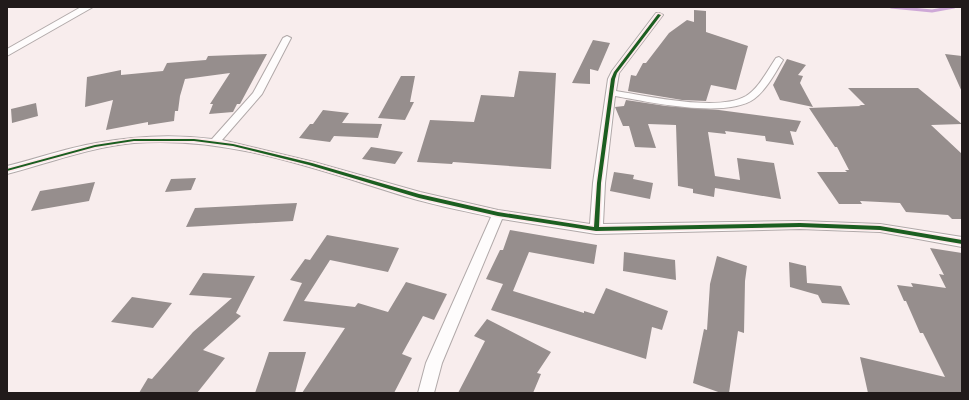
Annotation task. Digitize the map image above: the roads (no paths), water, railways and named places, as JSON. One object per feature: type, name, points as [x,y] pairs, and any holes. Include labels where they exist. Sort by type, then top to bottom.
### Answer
[{"type":"street","points":[[7,53],[88,7]]},
{"type":"street","points":[[596,229],[599,183],[613,79],[615,73],[659,15]]},
{"type":"street","points":[[214,143],[257,94],[287,38]]},
{"type":"street","points":[[612,93],[685,103],[717,105],[734,104],[748,99],[757,91],[779,60]]},
{"type":"street","points":[[7,170],[95,146],[134,140],[194,140],[233,145],[310,164],[419,196],[498,214],[596,229],[800,225],[880,228],[962,242]]},
{"type":"street","points":[[426,393],[434,363],[498,214]]},
{"type":"waterway","points":[[891,7],[932,11],[954,7]]}]
